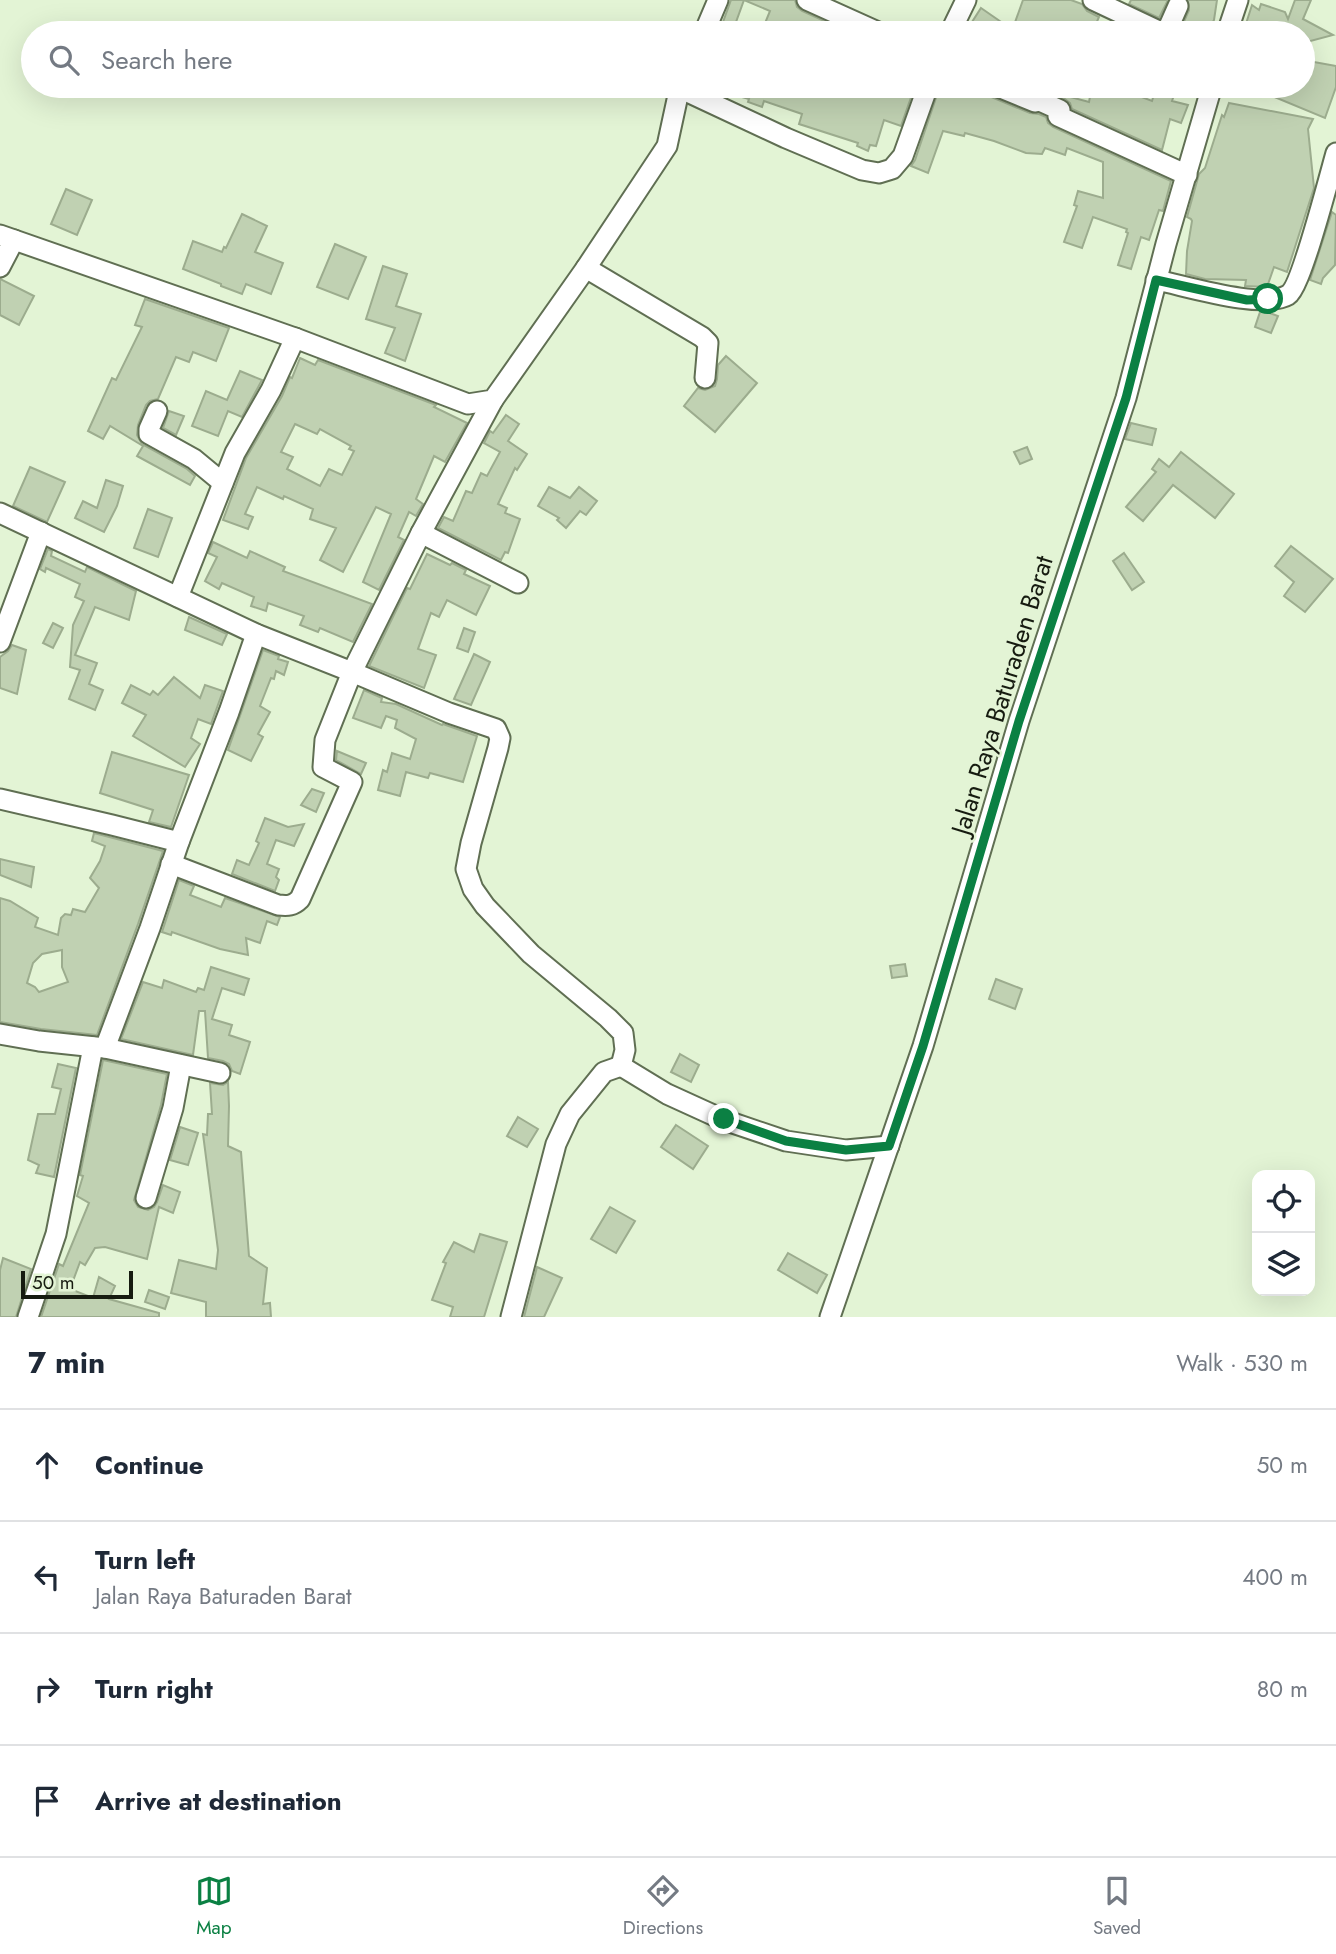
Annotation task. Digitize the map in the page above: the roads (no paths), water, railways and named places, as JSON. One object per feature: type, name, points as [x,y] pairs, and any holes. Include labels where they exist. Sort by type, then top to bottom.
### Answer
[{"type":"street","points":[[709,21],[718,0]]},
{"type":"street","points":[[807,0],[853,21]]},
{"type":"street","points":[[956,21],[966,0]]},
{"type":"street","points":[[1093,0],[1139,21]]},
{"type":"street","points":[[1231,21],[1238,0]]},
{"type":"street","points":[[1171,21],[1178,6]]},
{"type":"street","points":[[171,864],[278,905],[287,906],[300,899],[352,782],[323,767],[325,740],[352,672],[421,533],[493,400],[586,268],[667,146],[678,98]]},
{"type":"street","points":[[703,98],[786,138],[862,170],[879,173],[892,169],[903,156],[924,98]]},
{"type":"street","points":[[1025,98],[1060,110],[1058,116],[1187,175]]},
{"type":"street","name":"Jalan Raya Baturaden Barat","points":[[830,1317],[927,1033],[1019,721],[1126,398],[1156,280],[1209,98]]},
{"type":"street","points":[[1156,280],[1247,300],[1289,294],[1294,290],[1306,255],[1336,153]]},
{"type":"street","points":[[0,267],[7,237],[295,338],[468,404],[493,400]]},
{"type":"street","points":[[586,268],[702,337],[708,343],[705,378]]},
{"type":"street","points":[[178,597],[235,453],[271,390],[295,338]]},
{"type":"street","points":[[157,411],[149,435],[194,459],[223,484]]},
{"type":"street","points":[[0,513],[256,634],[449,713],[496,729],[500,738],[498,748],[466,869],[472,889],[531,954],[623,1033],[625,1050],[621,1066]]},
{"type":"street","points":[[0,642],[41,532]]},
{"type":"street","points":[[421,533],[518,583]]},
{"type":"street","points":[[28,1317],[58,1223],[99,1048],[150,928],[178,842],[229,712],[256,634]]},
{"type":"street","points":[[0,799],[178,842]]},
{"type":"street","points":[[0,1034],[99,1048],[220,1073]]},
{"type":"street","points":[[146,1198],[173,1108],[180,1065]]},
{"type":"street","points":[[621,1066],[667,1094],[724,1119],[786,1141],[846,1150],[889,1146]]},
{"type":"street","points":[[511,1317],[556,1144],[570,1114],[604,1072],[621,1066]]}]
